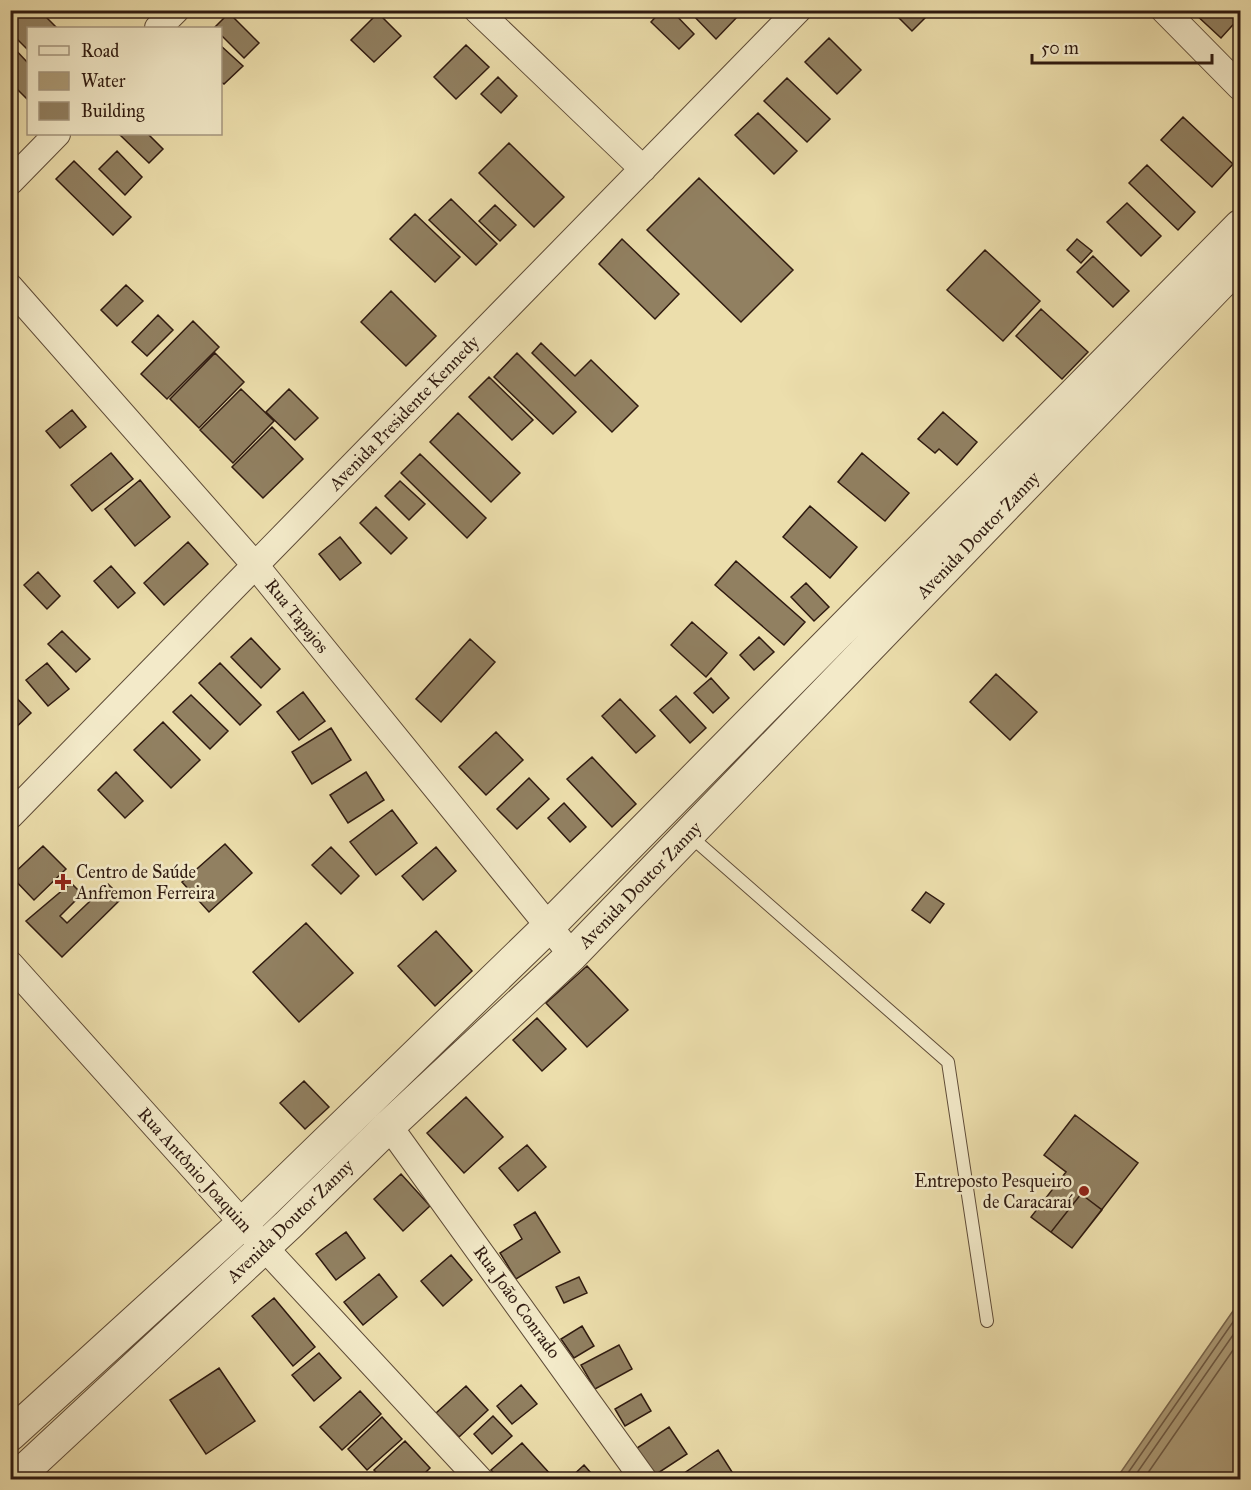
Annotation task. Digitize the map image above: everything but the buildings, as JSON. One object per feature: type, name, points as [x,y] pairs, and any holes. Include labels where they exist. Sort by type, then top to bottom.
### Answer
[{"type":"street","points":[[159,27],[176,10]]},
{"type":"street","points":[[477,10],[643,169]]},
{"type":"street","name":"Avenida Presidente Kennedy","points":[[10,816],[798,10]]},
{"type":"street","points":[[1164,10],[1240,87]]},
{"type":"street","points":[[10,182],[56,135]]},
{"type":"street","name":"Avenida Doutor Zanny","points":[[10,1435],[243,1223],[549,926],[1240,226]]},
{"type":"street","name":"Avenida Doutor Zanny","points":[[14,1479],[264,1247],[389,1126],[572,955],[1240,263]]},
{"type":"street","name":"Rua Tapajos","points":[[10,287],[255,565],[572,955]]},
{"type":"street","name":"Rua Antônio Joaquim","points":[[10,964],[264,1247],[480,1479]]},
{"type":"street","name":"Rua João Conrado","points":[[389,1126],[644,1479]]},
{"type":"lane","points":[[689,835],[948,1062],[987,1321]]},
{"type":"water","points":[[1240,1301],[1240,1479],[1116,1479]]},
{"type":"place","name":"Centro de Saúde Anfremon Ferreira","points":[[63,882]]},
{"type":"place","name":"Entreposto Pesqueiro de Caracaraí","points":[[1084,1191]]}]
